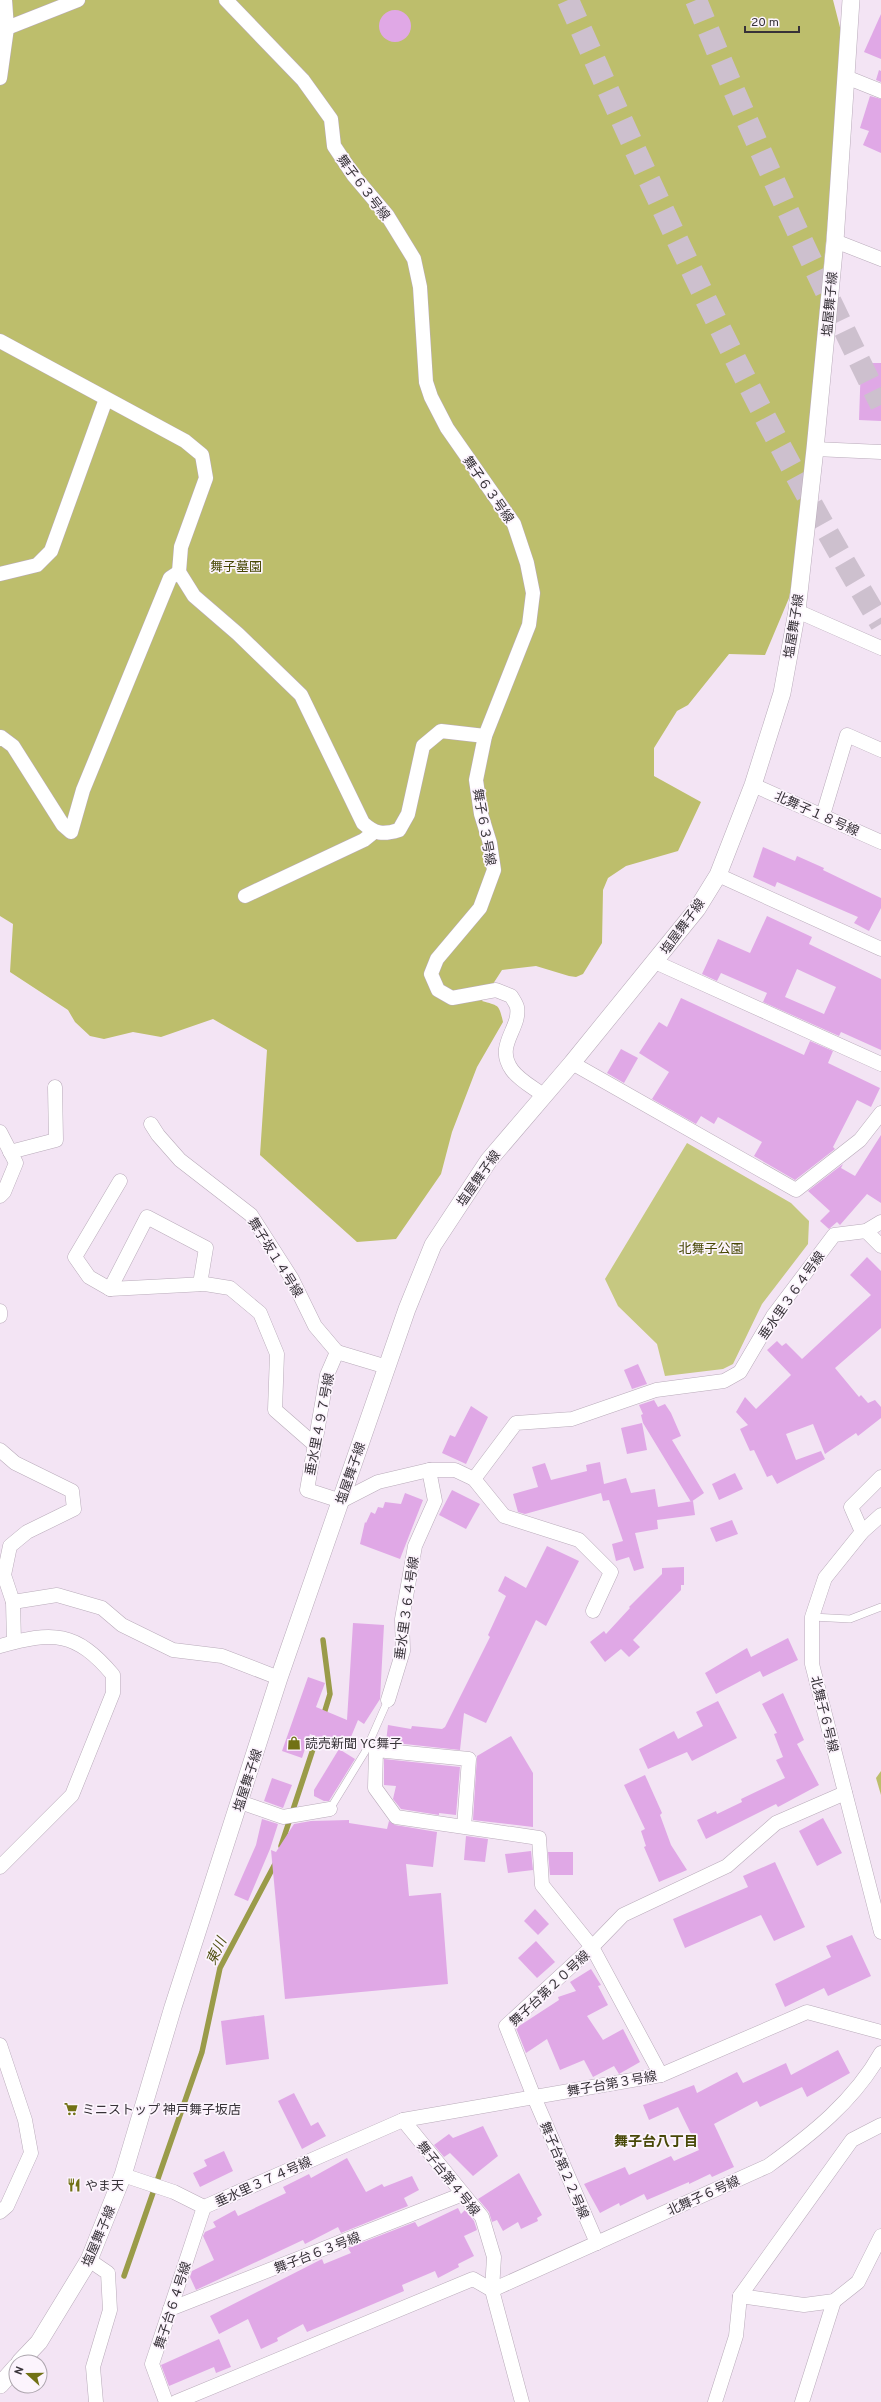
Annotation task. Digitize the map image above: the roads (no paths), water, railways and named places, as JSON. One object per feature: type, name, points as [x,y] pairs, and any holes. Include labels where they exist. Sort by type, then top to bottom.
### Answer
[{"type":"street","points":[[0,78],[7,28],[5,0]]},
{"type":"street","points":[[7,28],[78,0]]},
{"type":"street","name":"舞子６３号線","points":[[226,0],[303,80],[331,120],[334,146],[354,176],[386,215],[414,259],[420,287],[426,382],[431,397],[447,428],[514,524],[527,563],[533,593],[529,625],[485,736],[476,780],[481,814],[490,843],[494,870],[480,908],[437,959],[431,974],[438,990],[452,998],[496,990],[511,996],[517,1007],[517,1021],[510,1034],[505,1056],[512,1070],[544,1096]]},
{"type":"street","name":"塩屋舞子線","points":[[28,2354],[39,2342],[90,2260],[123,2175],[173,2007],[279,1678],[407,1309],[433,1245],[489,1160],[572,1063],[655,962],[696,909],[718,875],[753,785],[782,693],[797,611],[816,449],[835,241],[852,0]]},
{"type":"street","points":[[846,77],[881,91]]},
{"type":"street","points":[[835,241],[881,259]]},
{"type":"street","points":[[0,341],[185,441],[202,455],[206,478],[181,547],[179,572],[194,596],[238,634],[301,695],[363,823],[374,832],[387,834],[399,830],[408,814],[423,746],[441,730],[485,736]]},
{"type":"street","points":[[0,574],[37,565],[51,551],[106,399]]},
{"type":"street","points":[[816,449],[881,452]]},
{"type":"street","points":[[0,739],[1,737],[13,746],[63,825],[71,832],[83,790],[170,578],[179,572]]},
{"type":"street","points":[[797,611],[881,648]]},
{"type":"street","points":[[823,815],[847,735],[881,750]]},
{"type":"street","name":"北舞子１８号線","points":[[753,785],[881,842]]},
{"type":"street","points":[[245,896],[364,840],[374,832]]},
{"type":"street","points":[[718,875],[881,949]]},
{"type":"street","points":[[655,962],[881,1064]]},
{"type":"street","points":[[572,1063],[796,1190],[860,1140],[881,1113]]},
{"type":"street","points":[[10,1152],[56,1140],[55,1087]]},
{"type":"street","name":"舞子坂１４号線","points":[[151,1124],[158,1135],[180,1160],[251,1215],[292,1279],[315,1326],[337,1352]]},
{"type":"street","points":[[0,1132],[16,1163],[4,1192],[0,1196]]},
{"type":"street","points":[[120,1181],[75,1257],[88,1277],[110,1288],[200,1284],[230,1288],[260,1313],[277,1354],[275,1410],[315,1445]]},
{"type":"street","points":[[110,1288],[147,1217],[206,1248],[200,1284]]},
{"type":"street","points":[[881,1222],[866,1231],[881,1246]]},
{"type":"street","name":"垂水里３６４号線","points":[[474,1479],[516,1423],[572,1419],[656,1390],[724,1381],[740,1372],[773,1316],[834,1235],[866,1231]]},
{"type":"street","points":[[0,1311],[0,1316]]},
{"type":"street","points":[[337,1352],[387,1367]]},
{"type":"street","name":"垂水里４９７号線","points":[[337,1352],[327,1375],[307,1490],[341,1501]]},
{"type":"street","points":[[0,1450],[15,1463],[72,1491],[74,1509],[27,1532],[10,1546],[4,1575],[13,1602],[14,1642]]},
{"type":"street","points":[[341,1501],[378,1482],[429,1470],[455,1470],[474,1479],[504,1516],[580,1540],[611,1572],[593,1611]]},
{"type":"street","name":"垂水里３６４号線","points":[[388,1700],[403,1651],[402,1619],[415,1546],[435,1501],[429,1470]]},
{"type":"street","points":[[862,1532],[851,1507],[881,1477]]},
{"type":"street","name":"北舞子６号線","points":[[881,1515],[862,1532],[825,1578],[812,1617],[812,1664],[881,1932]]},
{"type":"street","points":[[13,1602],[57,1595],[102,1608],[122,1625],[173,1650],[222,1656],[279,1678]]},
{"type":"street","points":[[0,1646],[45,1636],[76,1641],[99,1658],[113,1675],[113,1694],[72,1794],[0,1867]]},
{"type":"street","points":[[464,1827],[469,1759],[376,1750],[375,1788],[396,1817],[464,1827],[540,1838],[542,1885],[592,1947],[623,1915],[727,1866],[776,1823],[845,1792]]},
{"type":"street","name":"垂水里３６４号線","points":[[240,1802],[283,1817],[330,1809]]},
{"type":"street","name":"舞子台第２０号線","points":[[534,2097],[506,2026],[592,1947],[661,2075]]},
{"type":"street","name":"舞子台第３号線","points":[[403,2120],[661,2075],[806,2012],[881,2032]]},
{"type":"street","points":[[0,2045],[25,2120],[31,2153],[7,2206],[0,2212]]},
{"type":"street","name":"北舞子６号線","points":[[492,2290],[768,2166],[805,2139],[840,2107],[865,2079],[881,2053]]},
{"type":"street","name":"舞子台第２２号線","points":[[534,2097],[597,2243]]},
{"type":"street","name":"垂水里３７４号線","points":[[123,2175],[174,2192],[204,2207],[403,2120]]},
{"type":"street","name":"舞子台第４号線","points":[[403,2120],[482,2218],[494,2257],[492,2290],[522,2402]]},
{"type":"street","points":[[715,2402],[736,2336],[740,2296],[852,2140],[881,2125]]},
{"type":"street","name":"舞子台６３号線","points":[[170,2309],[463,2194]]},
{"type":"street","name":"舞子台６４号線","points":[[166,2402],[152,2364],[204,2207]]},
{"type":"street","points":[[802,2402],[834,2302],[858,2282],[881,2236]]},
{"type":"street","points":[[90,2260],[108,2274],[110,2310],[93,2368],[96,2402]]},
{"type":"street","points":[[176,2402],[473,2279],[492,2290]]},
{"type":"street","points":[[740,2296],[804,2305],[834,2302]]},
{"type":"street","points":[[0,2385],[8,2376]]},
{"type":"lane","points":[[812,1617],[850,1619],[881,1607]]},
{"type":"lane","name":"垂水里３６４号線","points":[[330,1809],[364,1752],[388,1700]]},
{"type":"waterway","name":"東川","points":[[323,1640],[330,1694],[323,1717]]},
{"type":"waterway","name":"東川","points":[[281,1846],[319,1731]]},
{"type":"waterway","name":"東川","points":[[124,2276],[202,2052],[220,1968],[276,1862]]},
{"type":"tunnel","points":[[568,0],[603,80],[714,317],[794,472],[881,624]]},
{"type":"tunnel","points":[[696,0],[739,103],[785,204],[881,405]]},
{"type":"place","name":"読売新聞 YC舞子","points":[[294,1743]]},
{"type":"place","name":"ミニストップ 神戸舞子坂店","points":[[71,2109]]},
{"type":"place","name":"やま天","points":[[74,2185]]},
{"type":"district","name":"舞子台八丁目","points":[[656,2141]]},
{"type":"park label","name":"舞子墓園","points":[[236,566]]},
{"type":"park label","name":"北舞子公園","points":[[711,1248]]}]
